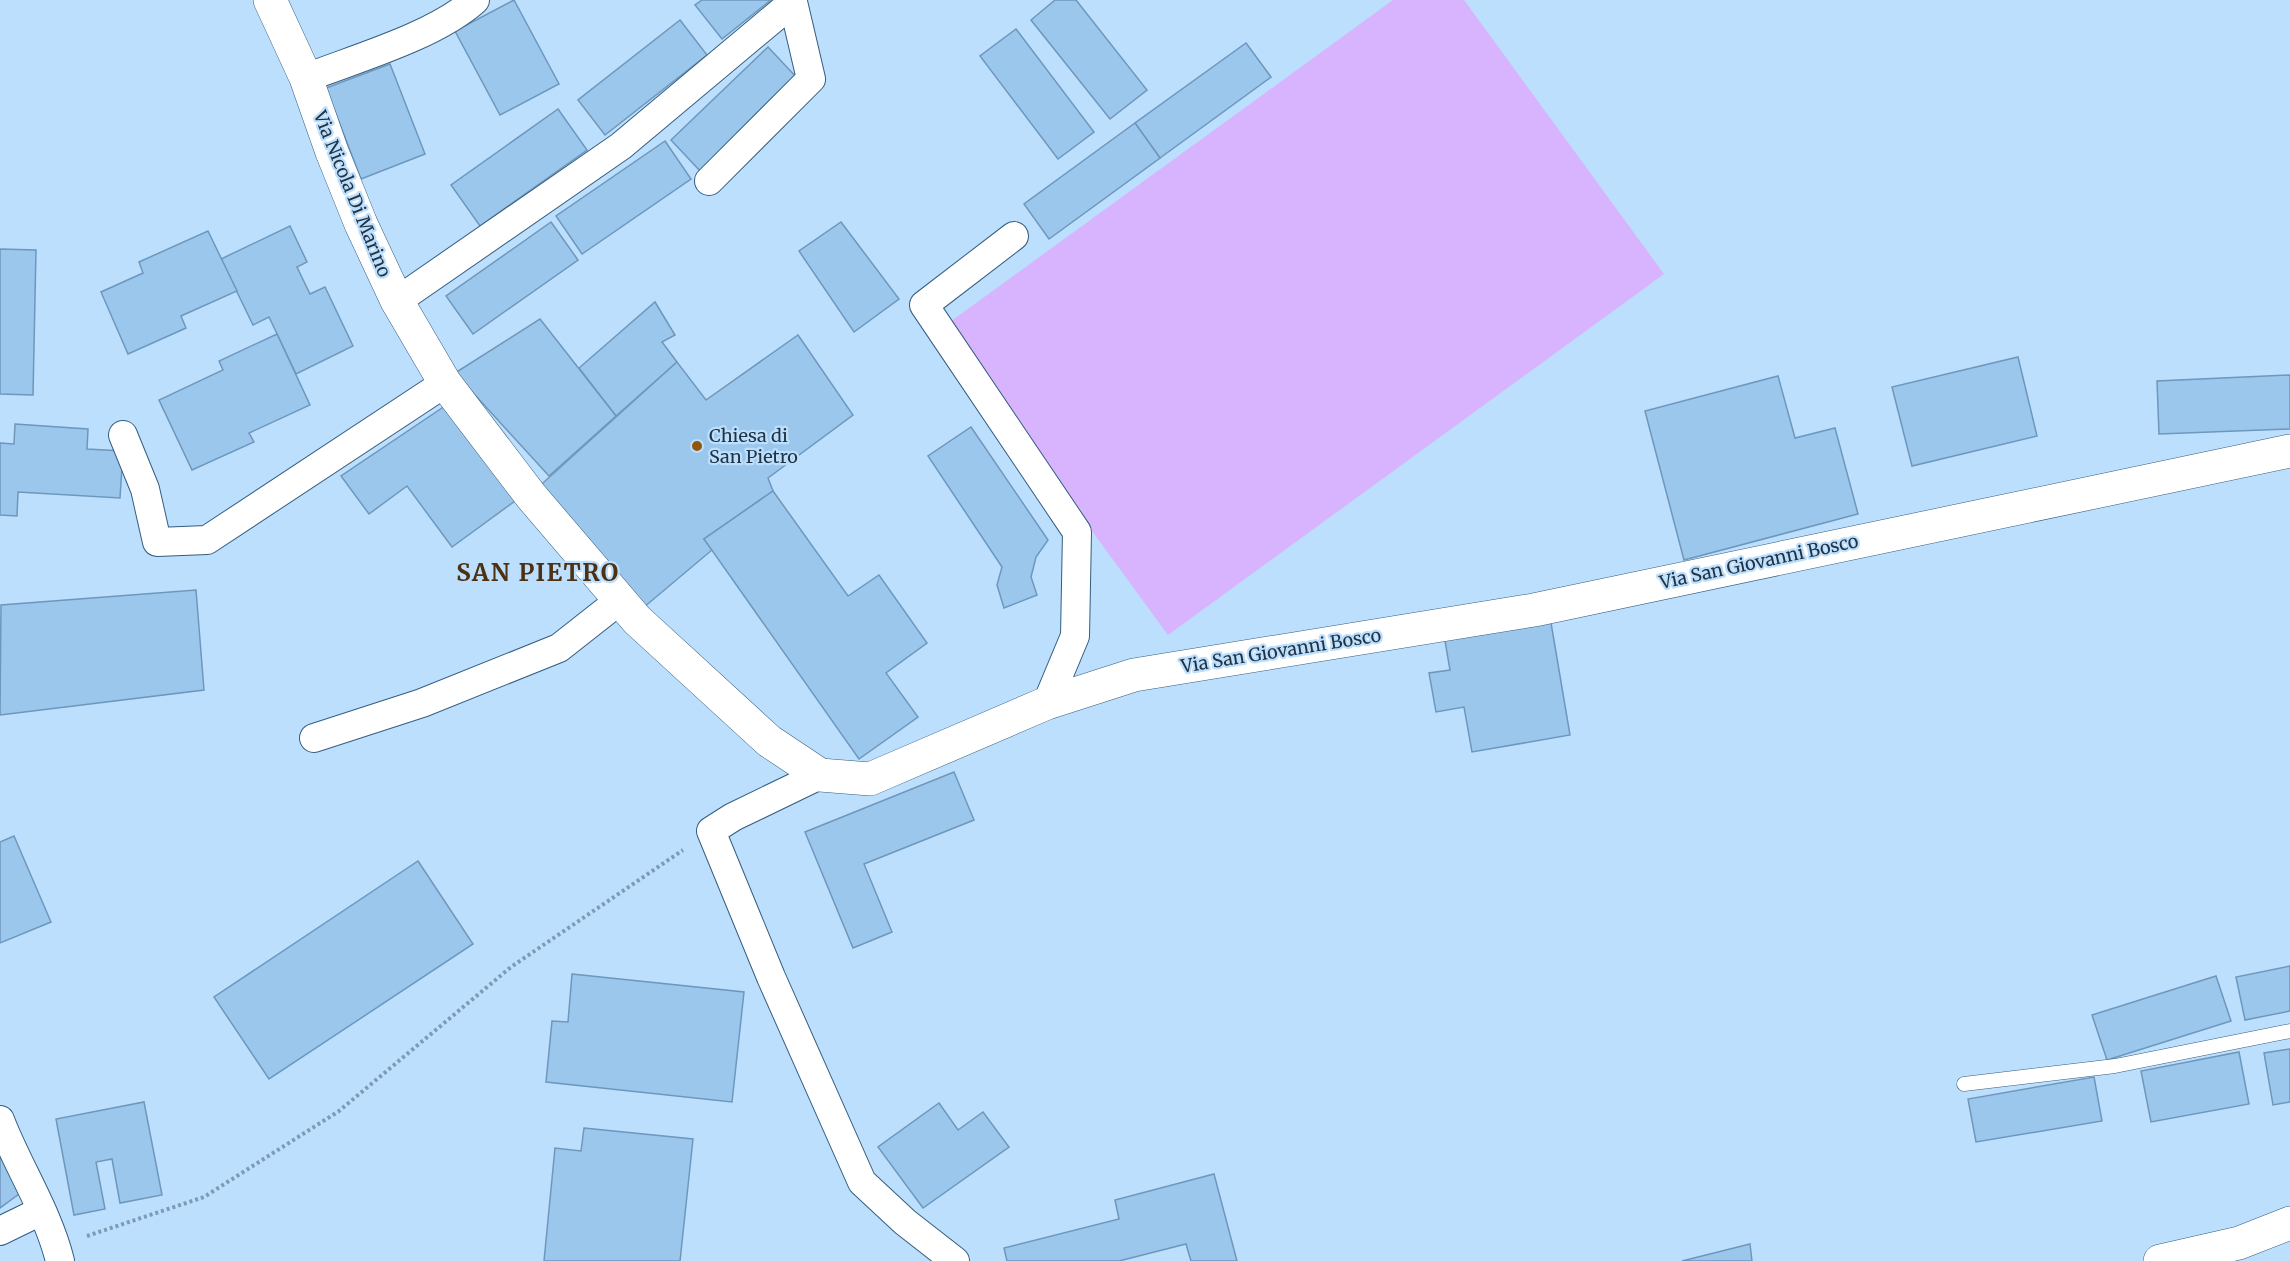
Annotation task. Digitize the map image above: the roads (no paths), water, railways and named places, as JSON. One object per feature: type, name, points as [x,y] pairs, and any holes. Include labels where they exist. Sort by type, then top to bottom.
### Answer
[{"type":"street","name":"Via Nicola Di Marino","points":[[270,0],[306,78],[361,225],[397,301],[445,383]]},
{"type":"street","points":[[306,78],[426,31],[476,0]]},
{"type":"street","points":[[397,301],[621,146],[793,2],[811,79],[709,181]]},
{"type":"street","points":[[1014,236],[924,305],[1077,532],[1075,636],[1047,703]]},
{"type":"street","points":[[123,435],[145,489],[158,542],[207,540],[445,383]]},
{"type":"street","name":"Via San Giovanni Bosco","points":[[445,383],[531,496],[637,620],[769,741],[820,775],[870,779],[1047,703],[1134,675],[1534,610],[2290,451]]},
{"type":"street","points":[[315,738],[422,703],[560,648],[620,600]]},
{"type":"street","points":[[820,775],[733,817],[711,831],[771,977],[862,1182],[905,1222],[956,1261]]},
{"type":"street","points":[[0,1120],[58,1254]]},
{"type":"street","points":[[0,1232],[41,1211]]},
{"type":"street","points":[[2160,1261],[2239,1243],[2290,1223]]},
{"type":"lane","points":[[1964,1083],[2115,1066],[2290,1031]]},
{"type":"place","name":"Chiesa di San Pietro","points":[[697,446]]},
{"type":"district","name":"SAN PIETRO","points":[[538,573]]}]
